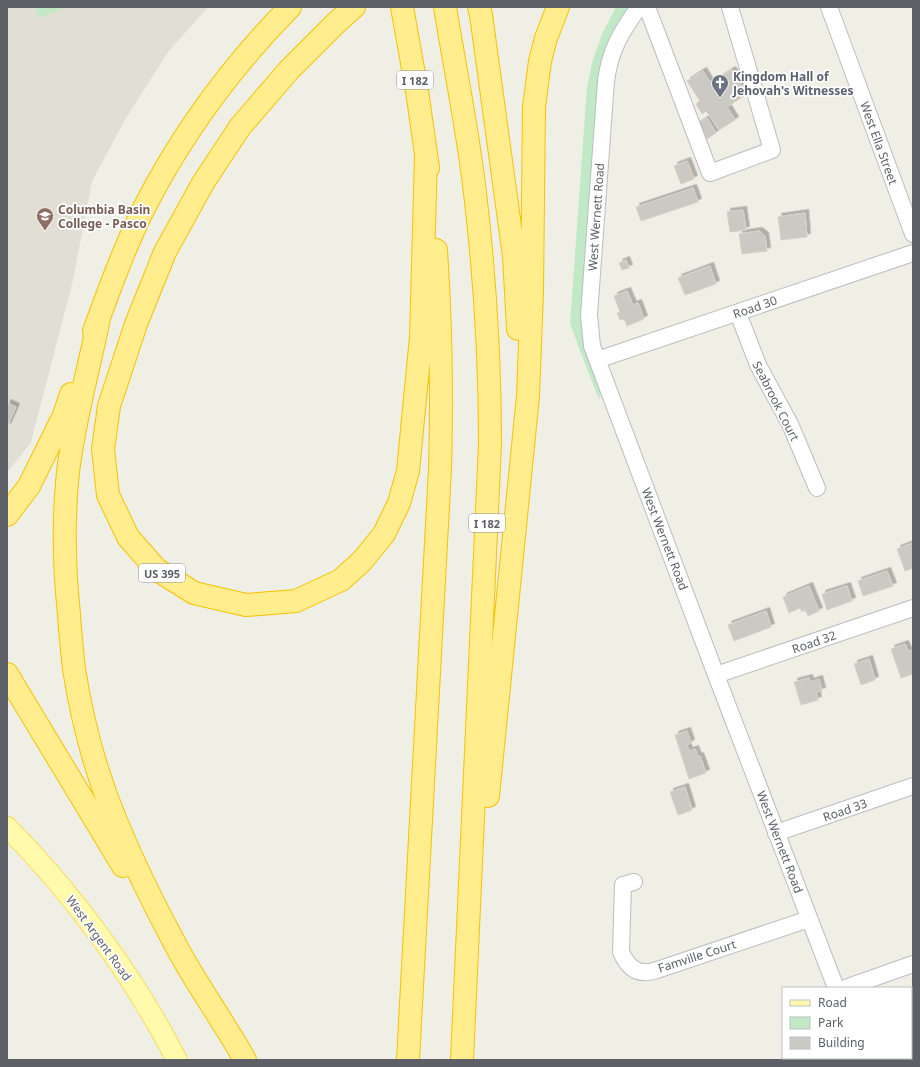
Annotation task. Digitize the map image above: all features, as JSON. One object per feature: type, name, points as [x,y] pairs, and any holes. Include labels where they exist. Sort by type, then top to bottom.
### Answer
[{"type":"highway","points":[[7,515],[29,486],[64,415],[115,274],[143,211],[182,140],[228,77],[290,7]]},
{"type":"highway","name":"US 395","points":[[354,7],[288,70],[240,127],[203,183],[165,252],[136,324],[109,406],[103,449],[108,495],[128,537],[151,564],[156,569],[194,593],[246,605],[296,601],[341,580],[362,561],[384,534],[399,503],[408,471],[421,337],[426,154]]},
{"type":"highway","name":"I 182","points":[[402,7],[417,91],[426,154],[438,280],[441,343],[440,485],[408,1060]]},
{"type":"highway","name":"I 182","points":[[445,7],[466,129],[475,192],[487,318],[490,388],[490,452],[463,1051]]},
{"type":"highway","points":[[479,7],[514,256],[524,442]]},
{"type":"highway","points":[[463,1051],[528,396],[532,291],[534,107],[540,61],[546,38],[558,7]]},
{"type":"highway","points":[[99,318],[73,435],[68,474],[65,551],[74,669],[91,744],[115,820],[130,855],[174,944],[246,1060]]},
{"type":"highway","points":[[7,674],[164,933],[174,944]]},
{"type":"main road","name":"West Argent Road","points":[[7,827],[53,878],[89,923],[138,992],[177,1060]]},
{"type":"street","name":"West Wernett Road","points":[[639,7],[613,48],[607,73],[589,315],[590,330],[597,360],[836,987]]},
{"type":"street","points":[[647,7],[710,173],[772,150],[730,7]]},
{"type":"street","name":"West Ella Street","points":[[829,7],[913,234]]},
{"type":"street","name":"Road 30","points":[[597,360],[913,253]]},
{"type":"street","name":"Seabrook Court","points":[[738,313],[758,365],[790,424],[817,488]]},
{"type":"street","name":"Road 32","points":[[716,676],[913,608]]},
{"type":"street","name":"Road 33","points":[[776,833],[913,786]]},
{"type":"street","name":"Famville Court","points":[[634,882],[623,885],[621,952],[624,960],[632,968],[643,973],[657,970],[809,919]]},
{"type":"street","points":[[848,987],[913,964]]},
{"type":"shaded area","name":"Columbia Basin College - Pasco","points":[[7,7],[208,7],[168,52],[126,118],[92,181],[73,280],[31,442],[7,473]]},
{"type":"green space","points":[[35,7],[66,7],[39,18]]},
{"type":"green space","points":[[616,7],[630,7],[617,25],[604,54],[583,319],[601,389],[599,400],[570,324],[587,87],[593,59],[603,32]]},
{"type":"building","name":"Kingdom Hall of Jehovah's Witnesses","points":[[732,70],[747,94],[727,107],[735,120],[719,130],[706,111],[702,114],[696,104],[700,101],[687,81],[703,71],[711,84]]},
{"type":"building","points":[[707,118],[716,133],[707,139],[697,125]]},
{"type":"building","points":[[687,161],[694,179],[681,184],[674,166]]},
{"type":"building","points":[[693,188],[698,202],[641,221],[636,207]]},
{"type":"building","points":[[743,210],[746,230],[730,232],[727,212]]},
{"type":"building","points":[[805,213],[807,237],[781,240],[778,217]]},
{"type":"building","points":[[759,231],[765,236],[767,251],[742,254],[739,234]]},
{"type":"building","points":[[626,260],[629,268],[622,270],[619,263]]},
{"type":"building","points":[[710,266],[716,284],[685,295],[678,278]]},
{"type":"building","points":[[627,291],[633,305],[638,303],[644,319],[627,326],[624,319],[620,320],[617,313],[620,312],[614,296]]},
{"type":"building","points":[[7,403],[16,407],[7,427]]},
{"type":"building","points":[[913,543],[913,568],[905,571],[897,549]]},
{"type":"building","points":[[887,571],[893,586],[863,596],[858,581]]},
{"type":"building","points":[[809,586],[819,611],[808,616],[805,610],[802,612],[800,608],[789,613],[783,597]]},
{"type":"building","points":[[847,586],[852,601],[827,610],[822,594]]},
{"type":"building","points":[[766,611],[771,627],[734,641],[728,625]]},
{"type":"building","points":[[905,644],[908,651],[913,650],[913,674],[901,678],[891,649]]},
{"type":"building","points":[[869,659],[875,680],[861,685],[854,664]]},
{"type":"building","points":[[809,678],[810,682],[819,679],[822,691],[816,692],[818,700],[801,705],[794,682]]},
{"type":"building","points":[[687,731],[691,743],[687,745],[689,751],[695,749],[698,757],[700,756],[706,773],[689,779],[675,735]]},
{"type":"building","points":[[685,787],[692,810],[678,815],[670,792]]},
{"type":"place","name":"Kingdom Hall of Jehovah's Witnesses","points":[[720,98]]},
{"type":"place","name":"Columbia Basin College - Pasco","points":[[45,231]]}]
